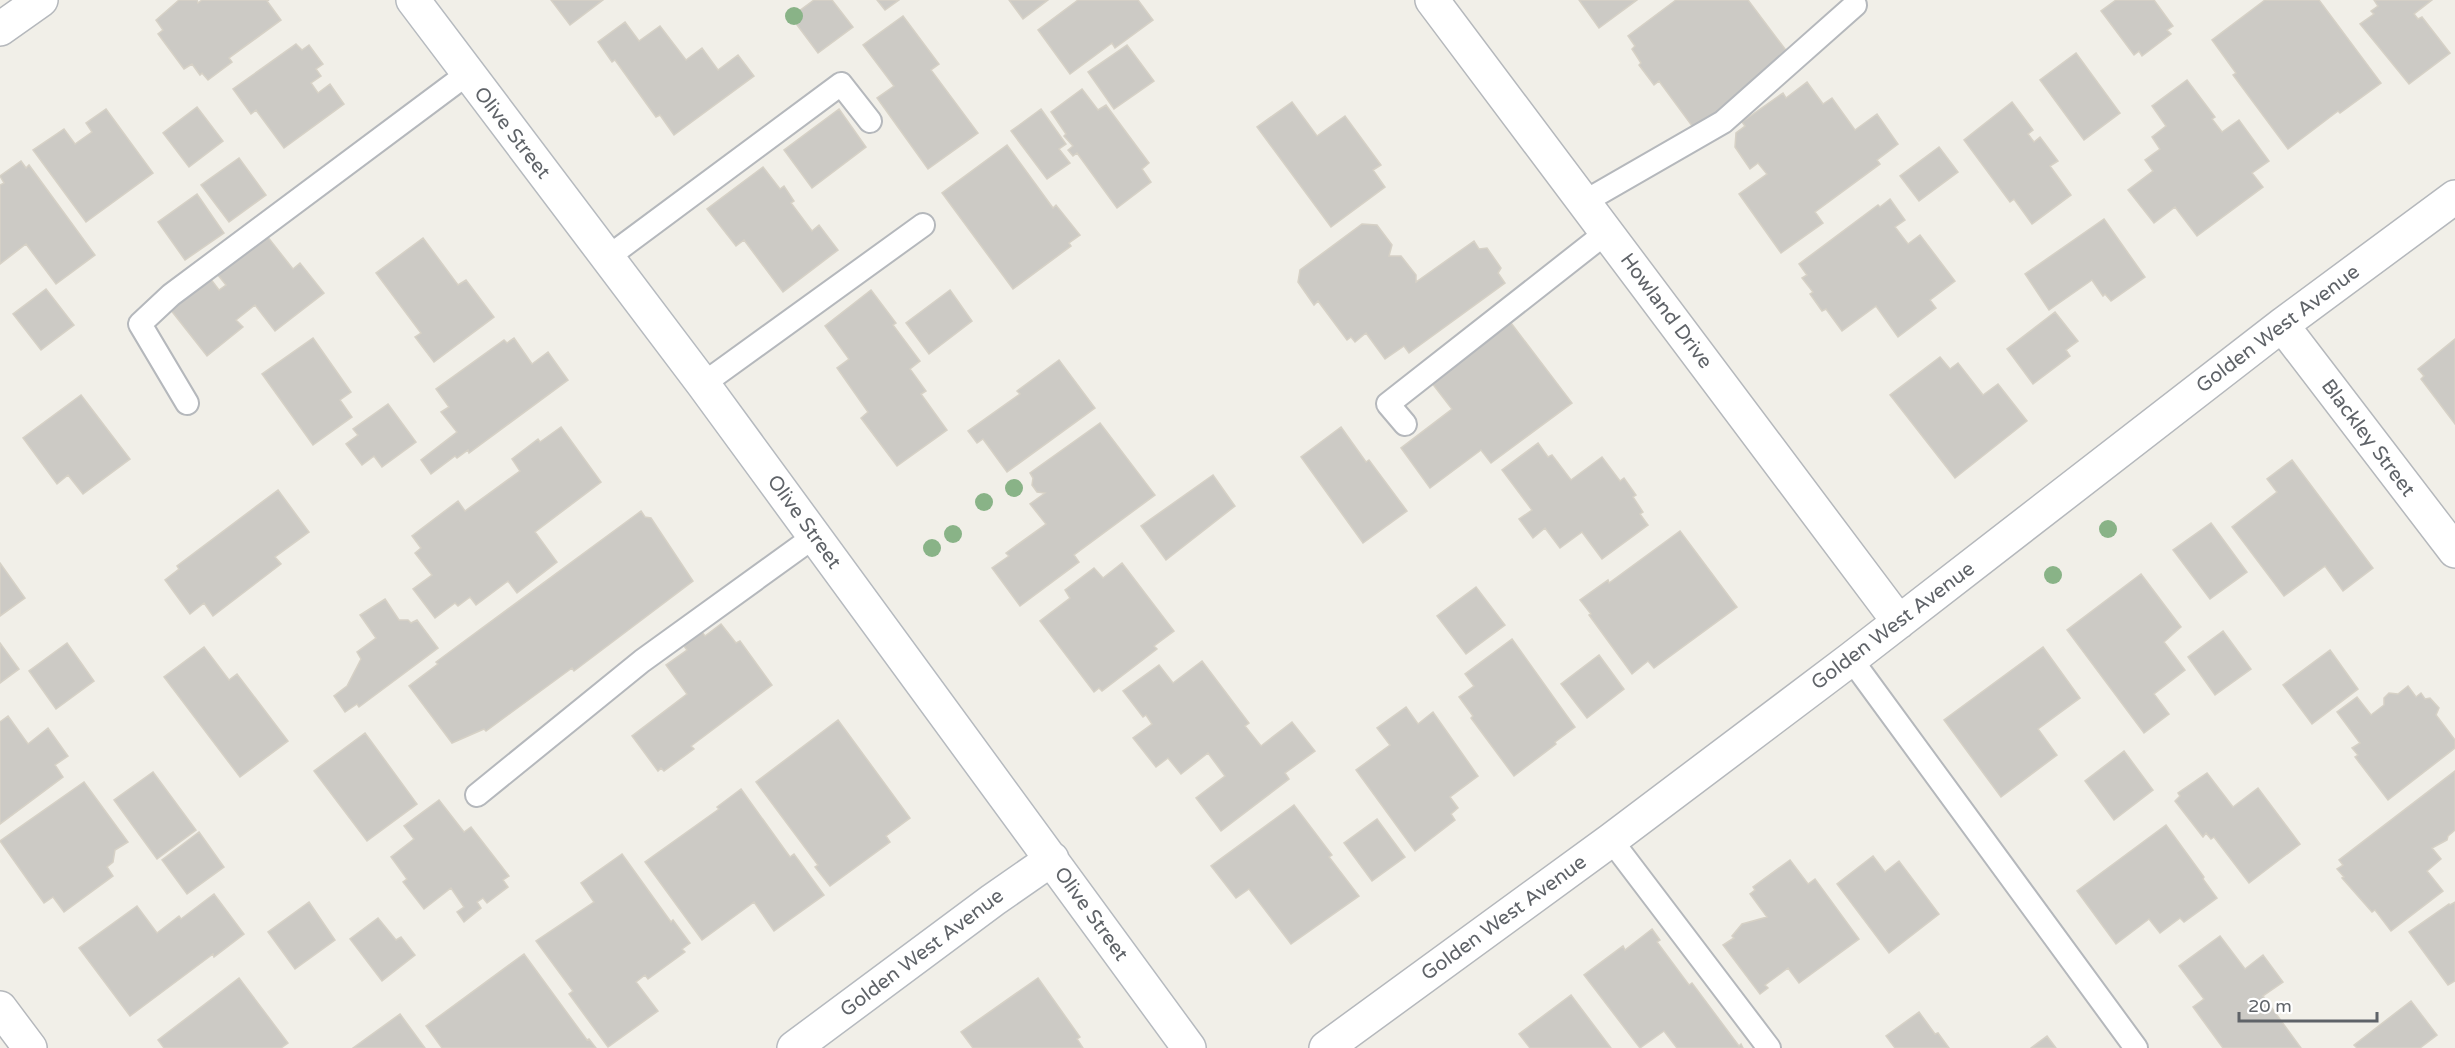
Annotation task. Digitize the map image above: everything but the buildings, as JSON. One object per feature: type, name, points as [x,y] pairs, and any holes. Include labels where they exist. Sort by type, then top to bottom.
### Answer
[{"type":"street","points":[[0,29],[40,0]]},
{"type":"street","name":"Olive Street","points":[[413,0],[703,384],[1189,1048]]},
{"type":"street","name":"Howland Drive","points":[[1432,0],[1899,622]]},
{"type":"street","name":"Golden West Avenue","points":[[1326,1048],[1611,840],[1851,659],[2282,325],[2455,197]]},
{"type":"street","name":"Blackley Street","points":[[2282,325],[2455,551]]},
{"type":"street","name":"Golden West Avenue","points":[[794,1048],[1052,859]]},
{"type":"street","points":[[0,1008],[30,1048]]},
{"type":"lane","points":[[1584,202],[1723,122],[1855,5]]},
{"type":"lane","points":[[187,403],[140,324],[171,295],[467,74]]},
{"type":"lane","points":[[608,257],[841,84],[870,121]]},
{"type":"lane","points":[[703,384],[923,225]]},
{"type":"lane","points":[[1405,424],[1388,404],[1607,232]]},
{"type":"lane","points":[[477,795],[642,661],[815,536]]},
{"type":"lane","points":[[1851,659],[2136,1048]]},
{"type":"lane","points":[[1611,840],[1769,1048]]}]
